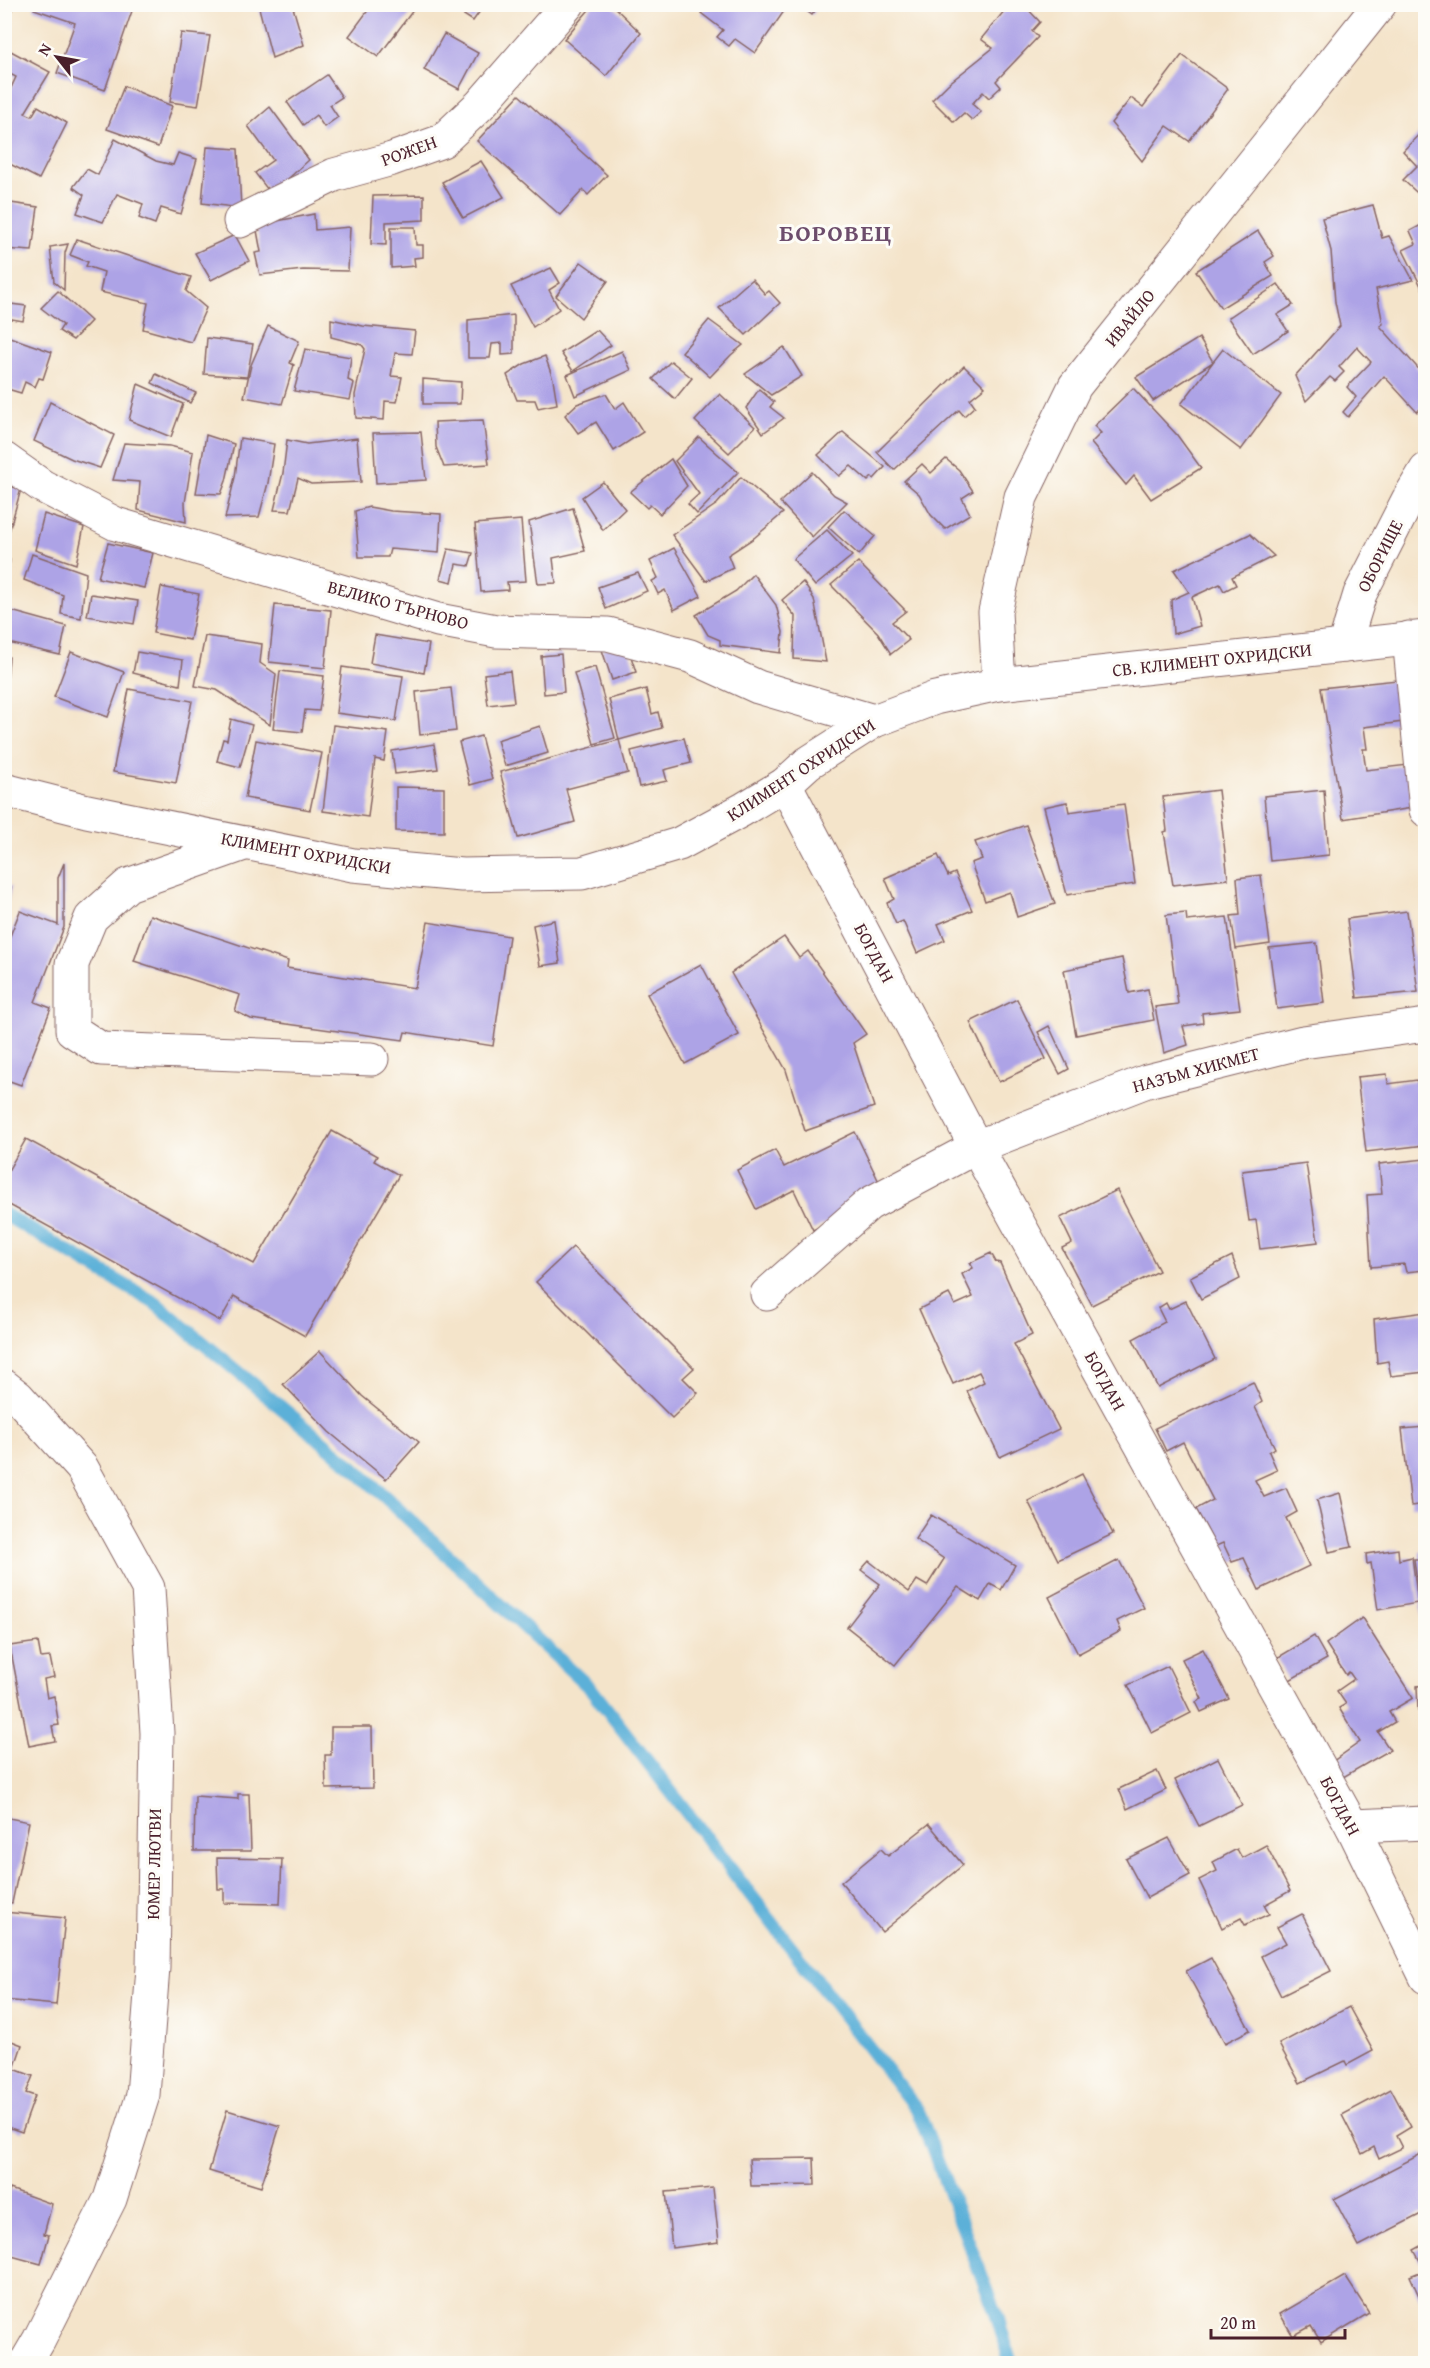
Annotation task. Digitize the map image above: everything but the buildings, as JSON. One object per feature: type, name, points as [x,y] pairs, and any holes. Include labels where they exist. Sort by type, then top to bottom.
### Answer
[{"type":"street","name":"РОЖЕН","points":[[240,221],[334,175],[392,159],[442,141],[480,105],[568,4]]},
{"type":"street","name":"ИВАЙЛО","points":[[999,684],[994,612],[1021,497],[1076,386],[1380,4]]},
{"type":"street","name":"ВЕЛИКО ТЪРНОВО","points":[[4,459],[42,486],[116,524],[438,620],[496,631],[608,634],[690,656],[758,687],[874,721]]},
{"type":"street","name":"ОБОРИЩЕ","points":[[1344,646],[1360,594],[1425,470]]},
{"type":"street","name":"СВ. КЛИМЕНТ ОХРИДСКИ","points":[[999,684],[1417,637]]},
{"type":"street","points":[[1417,637],[1425,810]]},
{"type":"street","name":"КЛИМЕНТ ОХРИДСКИ","points":[[4,790],[87,811],[353,865],[462,875],[582,873],[679,844],[785,784],[808,763],[874,721],[935,698],[999,684]]},
{"type":"street","name":"БОГДАН","points":[[785,784],[976,1147],[1352,1826],[1425,1977]]},
{"type":"street","points":[[247,843],[128,885],[91,918],[72,964],[72,1030],[101,1049],[372,1059]]},
{"type":"street","name":"НАЗЪМ ХИКМЕТ","points":[[767,1294],[869,1204],[976,1147],[1147,1081],[1303,1042],[1425,1025]]},
{"type":"street","name":"ЮМЕР ЛЮТВИ","points":[[4,1386],[18,1397],[82,1468],[148,1588],[157,1733],[153,1968],[142,2095],[110,2199],[25,2364]]},
{"type":"street","points":[[1352,1826],[1425,1823]]},
{"type":"waterway","points":[[4,1214],[155,1303],[353,1467],[592,1690],[918,2111],[997,2316],[1011,2364]]},
{"type":"district","name":"БОРОВЕЦ","points":[[836,233]]}]
